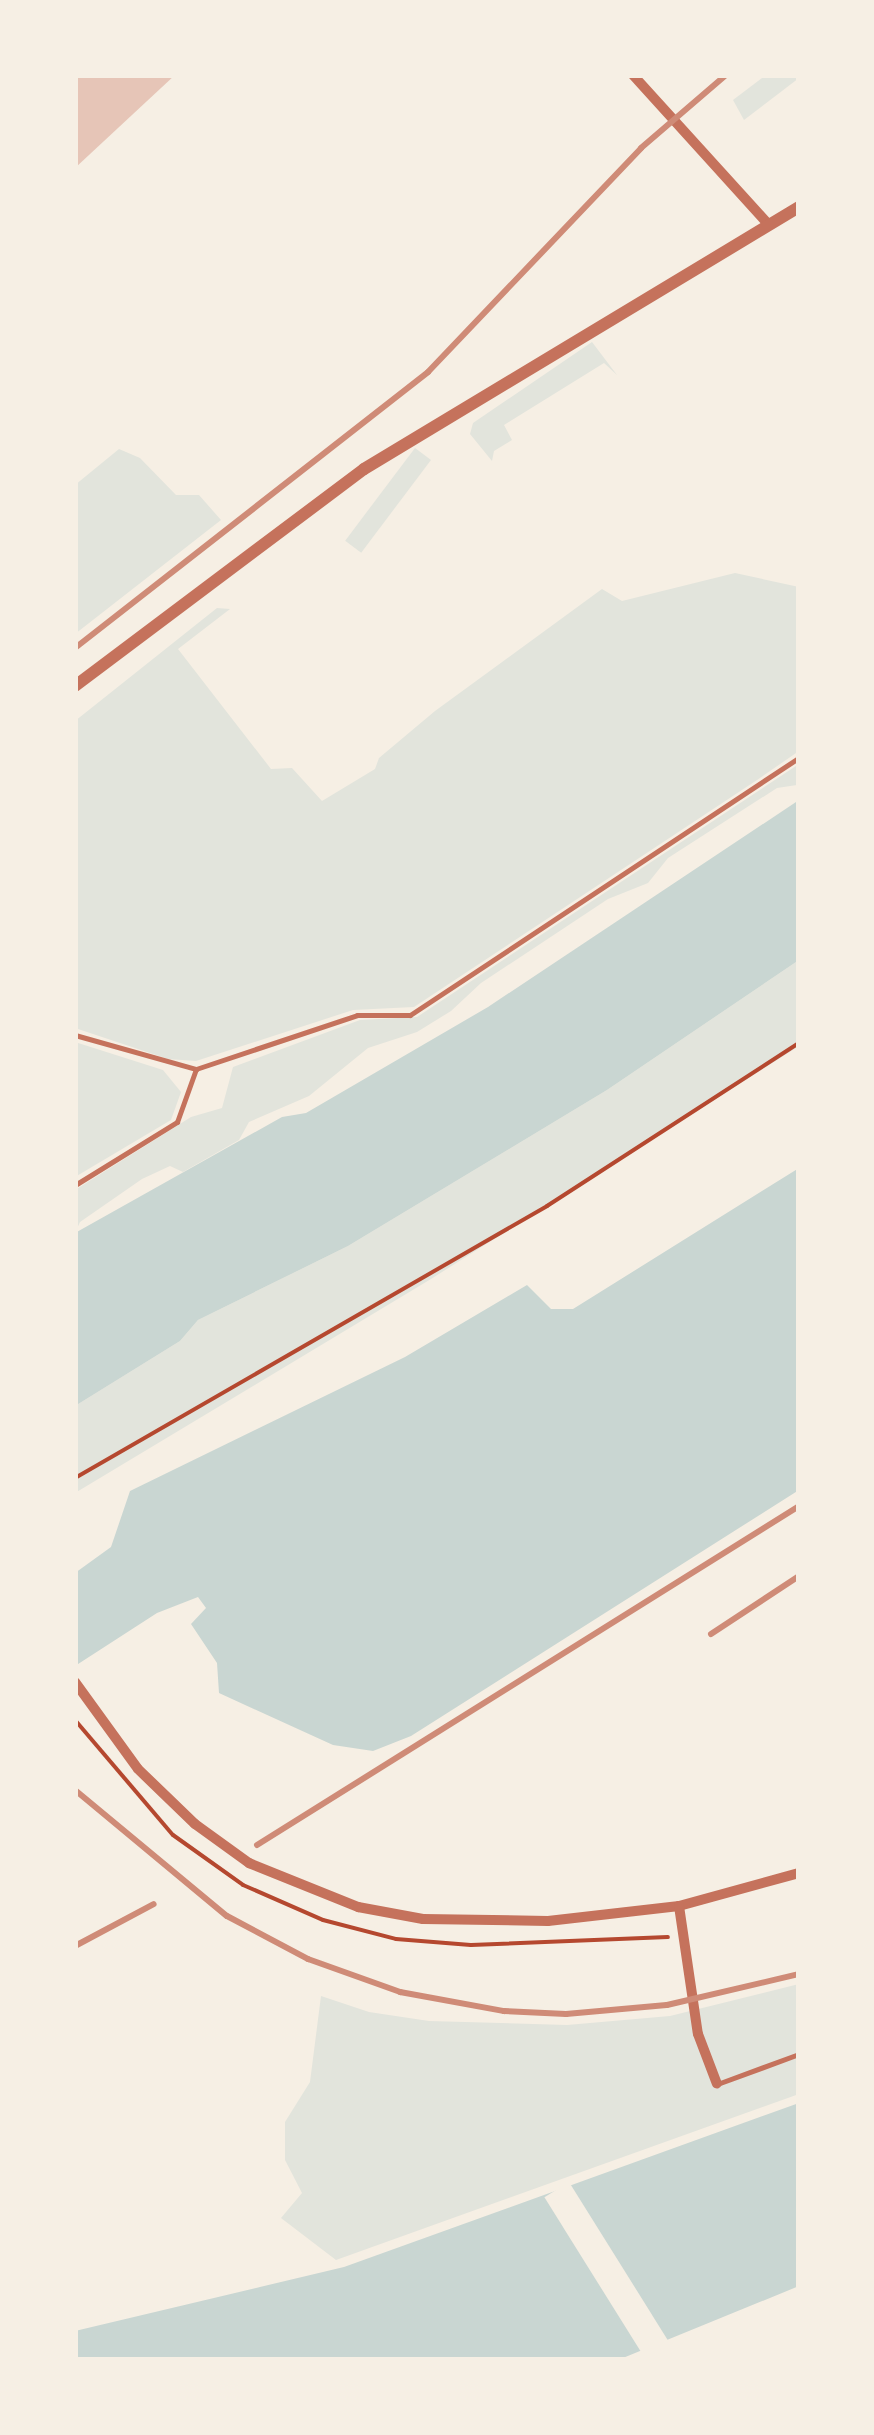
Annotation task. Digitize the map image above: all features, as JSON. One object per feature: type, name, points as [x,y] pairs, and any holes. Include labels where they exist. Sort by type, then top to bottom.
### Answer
[{"type":"street","points":[[632,75],[768,224]]},
{"type":"street","points":[[75,686],[364,469],[799,207]]},
{"type":"street","points":[[75,1682],[138,1769],[195,1824],[249,1863],[358,1907],[482,1922],[679,1906],[799,1873]]},
{"type":"street","points":[[679,1906],[698,2034],[717,2084]]},
{"type":"lane","points":[[75,1034],[196,1069],[357,1015],[400,1018],[420,1010],[799,758]]},
{"type":"lane","points":[[75,1185],[177,1122],[196,1069]]},
{"type":"lane","points":[[717,2084],[799,2054]]},
{"type":"path","points":[[75,1478],[547,1206],[799,1043]]},
{"type":"path","points":[[75,1720],[120,1780]]},
{"type":"shaded area","points":[[766,75],[799,78],[744,120],[733,100]]},
{"type":"shaded area","points":[[592,342],[617,375],[604,363],[504,425],[512,440],[494,451],[492,461],[470,434],[473,423]]},
{"type":"shaded area","points":[[415,448],[431,460],[361,553],[345,541]]},
{"type":"shaded area","points":[[119,449],[140,458],[176,495],[199,495],[221,520],[75,634],[75,485]]},
{"type":"shaded area","points":[[735,573],[799,587],[799,751],[757,780],[414,1007],[353,1010],[196,1061],[168,1059],[75,1028],[75,721],[217,608],[230,609],[178,649],[271,769],[292,768],[322,801],[375,769],[379,758],[435,711],[602,589],[622,601]]},
{"type":"shaded area","points":[[799,764],[797,785],[777,788],[668,858],[648,883],[608,899],[481,983],[451,1011],[417,1032],[368,1048],[309,1096],[249,1122],[239,1140],[183,1172],[170,1166],[142,1179],[80,1222],[75,1233],[75,1190],[191,1117],[222,1108],[233,1067],[360,1020],[417,1017]]},
{"type":"shaded area","points":[[799,800],[799,960],[607,1090],[348,1246],[198,1320],[180,1341],[75,1406],[75,1233],[282,1117],[306,1113],[488,1007]]},
{"type":"shaded area","points":[[799,960],[799,1046],[431,1279],[75,1493],[75,1406],[180,1341],[198,1320],[348,1246],[607,1090]]},
{"type":"shaded area","points":[[75,1042],[163,1070],[181,1092],[171,1120],[75,1177]]},
{"type":"shaded area","points":[[799,1168],[799,1490],[411,1736],[373,1751],[333,1745],[219,1693],[217,1663],[191,1624],[206,1608],[198,1597],[157,1613],[75,1666],[75,1573],[111,1547],[130,1491],[405,1357],[527,1285],[551,1309],[573,1309]]},
{"type":"shaded area","points":[[799,1984],[799,2094],[336,2260],[281,2218],[302,2193],[285,2160],[285,2122],[310,2082],[321,1996],[369,2012],[429,2021],[567,2025],[670,2016]]},
{"type":"shaded area","points":[[799,2103],[799,2286],[618,2360],[75,2360],[75,2331],[344,2267]]},
{"type":"pier","points":[[569,2182],[670,2344],[646,2359],[544,2197]]},
{"type":"building","points":[[75,75],[175,75],[75,168]]},
{"type":"railway","points":[[75,648],[428,372],[641,148],[726,75]]},
{"type":"railway","points":[[257,1845],[799,1506]]},
{"type":"railway","points":[[711,1634],[799,1576]]},
{"type":"railway","points":[[75,1790],[227,1916],[308,1959],[400,1992],[504,2011],[566,2014],[667,2005],[799,1974]]},
{"type":"railway","points":[[75,1946],[154,1904]]}]
